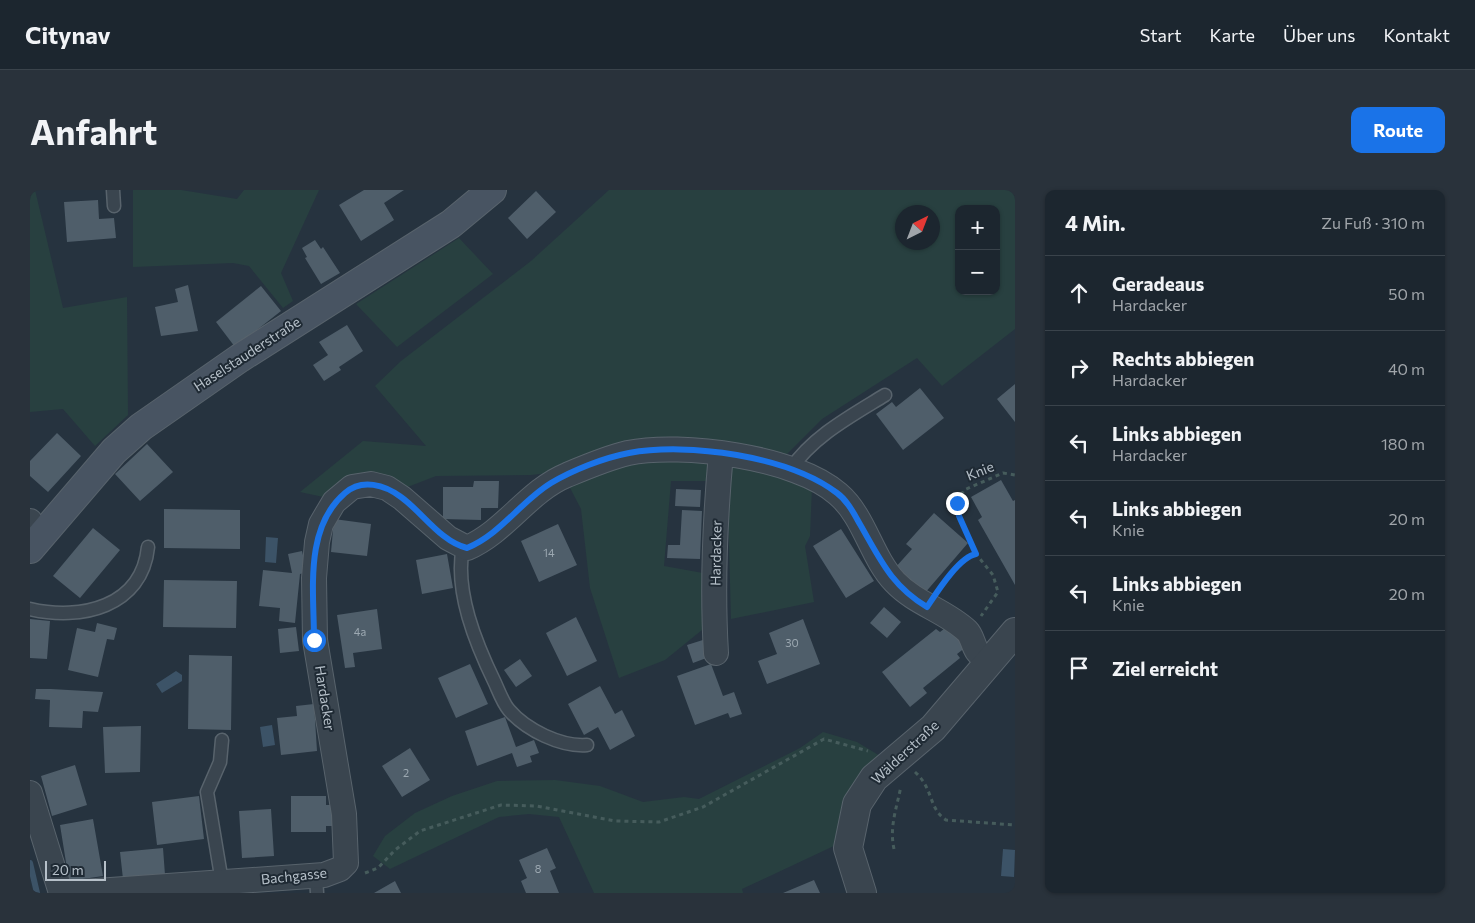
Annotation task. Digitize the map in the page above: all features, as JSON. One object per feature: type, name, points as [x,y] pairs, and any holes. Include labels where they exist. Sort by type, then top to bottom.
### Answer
[{"type":"main road","name":"Haselstauderstraße","points":[[33,536],[114,451],[141,427],[232,363],[451,224],[492,190]]},
{"type":"street","points":[[463,547],[467,548],[491,535],[550,484],[594,464],[628,453],[660,450],[747,456],[816,480],[838,493],[850,506],[881,563],[893,580],[912,598],[968,632],[977,650],[988,662]]},
{"type":"street","name":"Hardacker","points":[[716,653],[714,629],[716,546],[721,453]]},
{"type":"street","name":"Hardacker","points":[[340,870],[346,863],[344,814],[314,640],[316,542],[321,524],[334,502],[352,487],[371,484],[387,488],[402,498],[448,538],[463,547]]},
{"type":"street","name":"Wälderstraße","points":[[862,893],[848,848],[857,804],[874,778],[899,769],[1015,632]]},
{"type":"street","points":[[30,793],[61,893]]},
{"type":"street","name":"Bachgasse","points":[[68,893],[222,882],[317,884],[340,870]]},
{"type":"lane","points":[[113,190],[114,206]]},
{"type":"lane","points":[[790,470],[803,453],[828,431],[885,395]]},
{"type":"lane","points":[[30,609],[62,612],[92,611],[113,603],[135,584],[146,561],[148,547]]},
{"type":"lane","points":[[463,547],[461,577],[473,633],[479,651],[508,709],[522,723],[538,732],[576,746],[587,745]]},
{"type":"lane","points":[[222,740],[220,762],[207,792],[222,882]]},
{"type":"path","name":"Knie","points":[[968,632],[990,607],[998,592],[992,575],[976,554],[959,516],[957,503],[964,490],[1004,473],[1015,474]]},
{"type":"path","points":[[927,607],[953,572],[970,555],[976,554]]},
{"type":"path","points":[[340,870],[362,874],[378,868],[395,850],[420,831],[501,805],[536,806],[615,820],[659,822],[703,807],[824,740],[878,754],[888,749],[899,769],[892,838],[894,849]]},
{"type":"path","points":[[923,779],[928,786],[938,814],[946,820],[1015,825]]},
{"type":"green space","points":[[30,190],[35,190],[63,308],[127,297],[128,415],[95,446],[63,409],[30,412]]},
{"type":"green space","points":[[133,190],[181,190],[237,199],[244,190],[319,190],[281,273],[293,301],[283,308],[249,266],[233,263],[133,267]]},
{"type":"green space","points":[[609,190],[1015,190],[1015,329],[942,386],[917,358],[822,419],[783,458],[753,449],[531,475],[436,476],[405,488],[328,498],[300,492],[363,441],[426,446],[375,386],[401,361],[531,261]]},
{"type":"green space","points":[[459,238],[493,274],[397,347],[356,304]]},
{"type":"green space","points":[[714,460],[712,481],[671,481],[664,566],[703,573],[702,630],[665,660],[619,678],[590,588],[581,509],[568,484],[626,461]]},
{"type":"green space","points":[[741,463],[812,487],[810,536],[805,546],[814,602],[731,619],[727,471]]},
{"type":"green space","points":[[823,732],[857,742],[885,759],[838,844],[742,889],[743,893],[594,893],[559,817],[529,814],[499,817],[390,869],[373,856],[385,836],[415,813],[452,796],[497,781],[555,780],[600,786],[643,802],[684,797],[699,799],[800,748]]},
{"type":"water","points":[[266,537],[278,538],[276,563],[265,562]]},
{"type":"water","points":[[176,671],[182,675],[182,681],[162,693],[156,684]]},
{"type":"water","points":[[272,725],[275,745],[263,747],[260,727]]},
{"type":"water","points":[[1003,849],[1015,850],[1014,877],[1001,876]]},
{"type":"building","points":[[364,190],[404,190],[384,203],[394,220],[361,241],[339,205]]},
{"type":"building","points":[[536,191],[556,212],[527,239],[508,218]]},
{"type":"building","points":[[98,200],[99,219],[114,218],[116,238],[67,242],[64,202]]},
{"type":"building","points":[[315,240],[321,249],[323,247],[340,273],[321,284],[305,258],[307,257],[302,248]]},
{"type":"building","points":[[188,285],[198,331],[161,336],[155,307],[178,302],[175,289]]},
{"type":"building","points":[[261,286],[281,311],[235,347],[216,322]]},
{"type":"building","points":[[347,325],[363,351],[339,367],[341,370],[324,381],[313,365],[328,355],[319,342]]},
{"type":"building","points":[[1015,384],[1015,422],[997,399]]},
{"type":"building","points":[[920,388],[944,418],[903,450],[876,414],[892,402],[896,407]]},
{"type":"building","points":[[57,433],[81,456],[48,492],[30,476],[30,461]]},
{"type":"building","points":[[147,444],[173,472],[140,501],[115,474]]},
{"type":"building","points":[[1001,480],[1013,501],[1015,500],[1015,585],[978,520],[982,517],[971,497]]},
{"type":"building","points":[[474,481],[499,481],[498,508],[481,508],[481,520],[443,519],[443,487],[473,487]]},
{"type":"building","points":[[676,489],[701,490],[700,507],[675,506]]},
{"type":"building","points":[[164,509],[240,510],[240,549],[164,548]]},
{"type":"building","points":[[682,510],[702,511],[700,559],[667,558],[668,545],[680,545]]},
{"type":"building","points":[[934,513],[968,543],[924,594],[894,569],[912,549],[906,544]]},
{"type":"building","points":[[334,519],[371,524],[367,556],[331,552]]},
{"type":"building","points":[[558,524],[577,565],[539,582],[521,541]]},
{"type":"building","points":[[93,528],[120,550],[80,598],[53,576]]},
{"type":"building","points":[[841,529],[874,581],[846,598],[813,546]]},
{"type":"building","points":[[302,551],[307,572],[300,574],[295,623],[279,621],[280,608],[259,606],[263,570],[292,573],[288,554]]},
{"type":"building","points":[[447,554],[453,588],[422,594],[416,560]]},
{"type":"building","points":[[164,580],[237,581],[236,628],[163,627]]},
{"type":"building","points":[[884,607],[901,622],[887,638],[870,623]]},
{"type":"building","points":[[377,609],[382,649],[353,653],[355,667],[345,668],[337,615]]},
{"type":"building","points":[[576,617],[597,661],[567,676],[546,633]]},
{"type":"building","points":[[30,619],[50,621],[47,659],[30,658]]},
{"type":"building","points":[[803,619],[820,664],[767,684],[758,661],[777,654],[769,633]]},
{"type":"building","points":[[97,623],[117,628],[114,640],[107,639],[98,677],[68,670],[77,628],[95,632]]},
{"type":"building","points":[[949,625],[966,647],[957,654],[960,658],[923,688],[927,693],[910,707],[882,672],[936,629],[940,632]]},
{"type":"building","points":[[296,627],[299,651],[280,653],[278,629]]},
{"type":"building","points":[[706,639],[709,657],[693,663],[687,645]]},
{"type":"building","points":[[189,655],[232,656],[231,730],[188,729]]},
{"type":"building","points":[[520,659],[532,676],[516,687],[504,670]]},
{"type":"building","points":[[470,664],[488,704],[456,718],[438,678]]},
{"type":"building","points":[[711,664],[723,696],[734,692],[742,714],[730,718],[728,713],[695,725],[677,676]]},
{"type":"building","points":[[600,686],[615,714],[622,710],[635,736],[610,750],[598,727],[584,735],[568,704]]},
{"type":"building","points":[[36,689],[103,692],[98,712],[83,711],[82,728],[49,727],[50,700],[35,699]]},
{"type":"building","points":[[314,704],[317,751],[281,755],[277,718],[297,716],[296,706]]},
{"type":"building","points":[[505,717],[516,747],[534,740],[539,753],[530,756],[532,762],[517,767],[512,753],[477,766],[465,731]]},
{"type":"building","points":[[141,726],[140,772],[105,773],[103,727]]},
{"type":"building","points":[[410,748],[430,780],[402,797],[382,766]]},
{"type":"building","points":[[75,765],[87,805],[52,816],[41,776]]},
{"type":"building","points":[[199,796],[204,839],[157,845],[152,802]]},
{"type":"building","points":[[291,796],[326,796],[326,805],[338,805],[338,826],[326,826],[326,832],[291,832]]},
{"type":"building","points":[[271,809],[274,856],[242,858],[239,811]]},
{"type":"building","points":[[93,819],[103,876],[69,881],[60,825]]},
{"type":"building","points":[[163,848],[165,875],[123,879],[120,852]]},
{"type":"building","points":[[547,848],[556,868],[550,871],[559,893],[526,893],[521,881],[527,878],[519,860]]},
{"type":"building","points":[[814,880],[820,893],[783,893]]},
{"type":"building","points":[[395,881],[401,893],[374,893]]},
{"type":"waterway","points":[[30,863],[37,893]]},
{"type":"route","points":[[314,640],[316,542],[321,524],[334,502],[352,487],[371,484],[387,488],[402,498],[448,538],[467,548],[491,535],[534,495],[550,484],[594,464],[628,453],[660,450],[747,456],[816,480],[838,493],[850,506],[881,563],[893,580],[912,598],[927,607],[962,562],[970,555],[976,554],[959,516],[957,503]]}]
